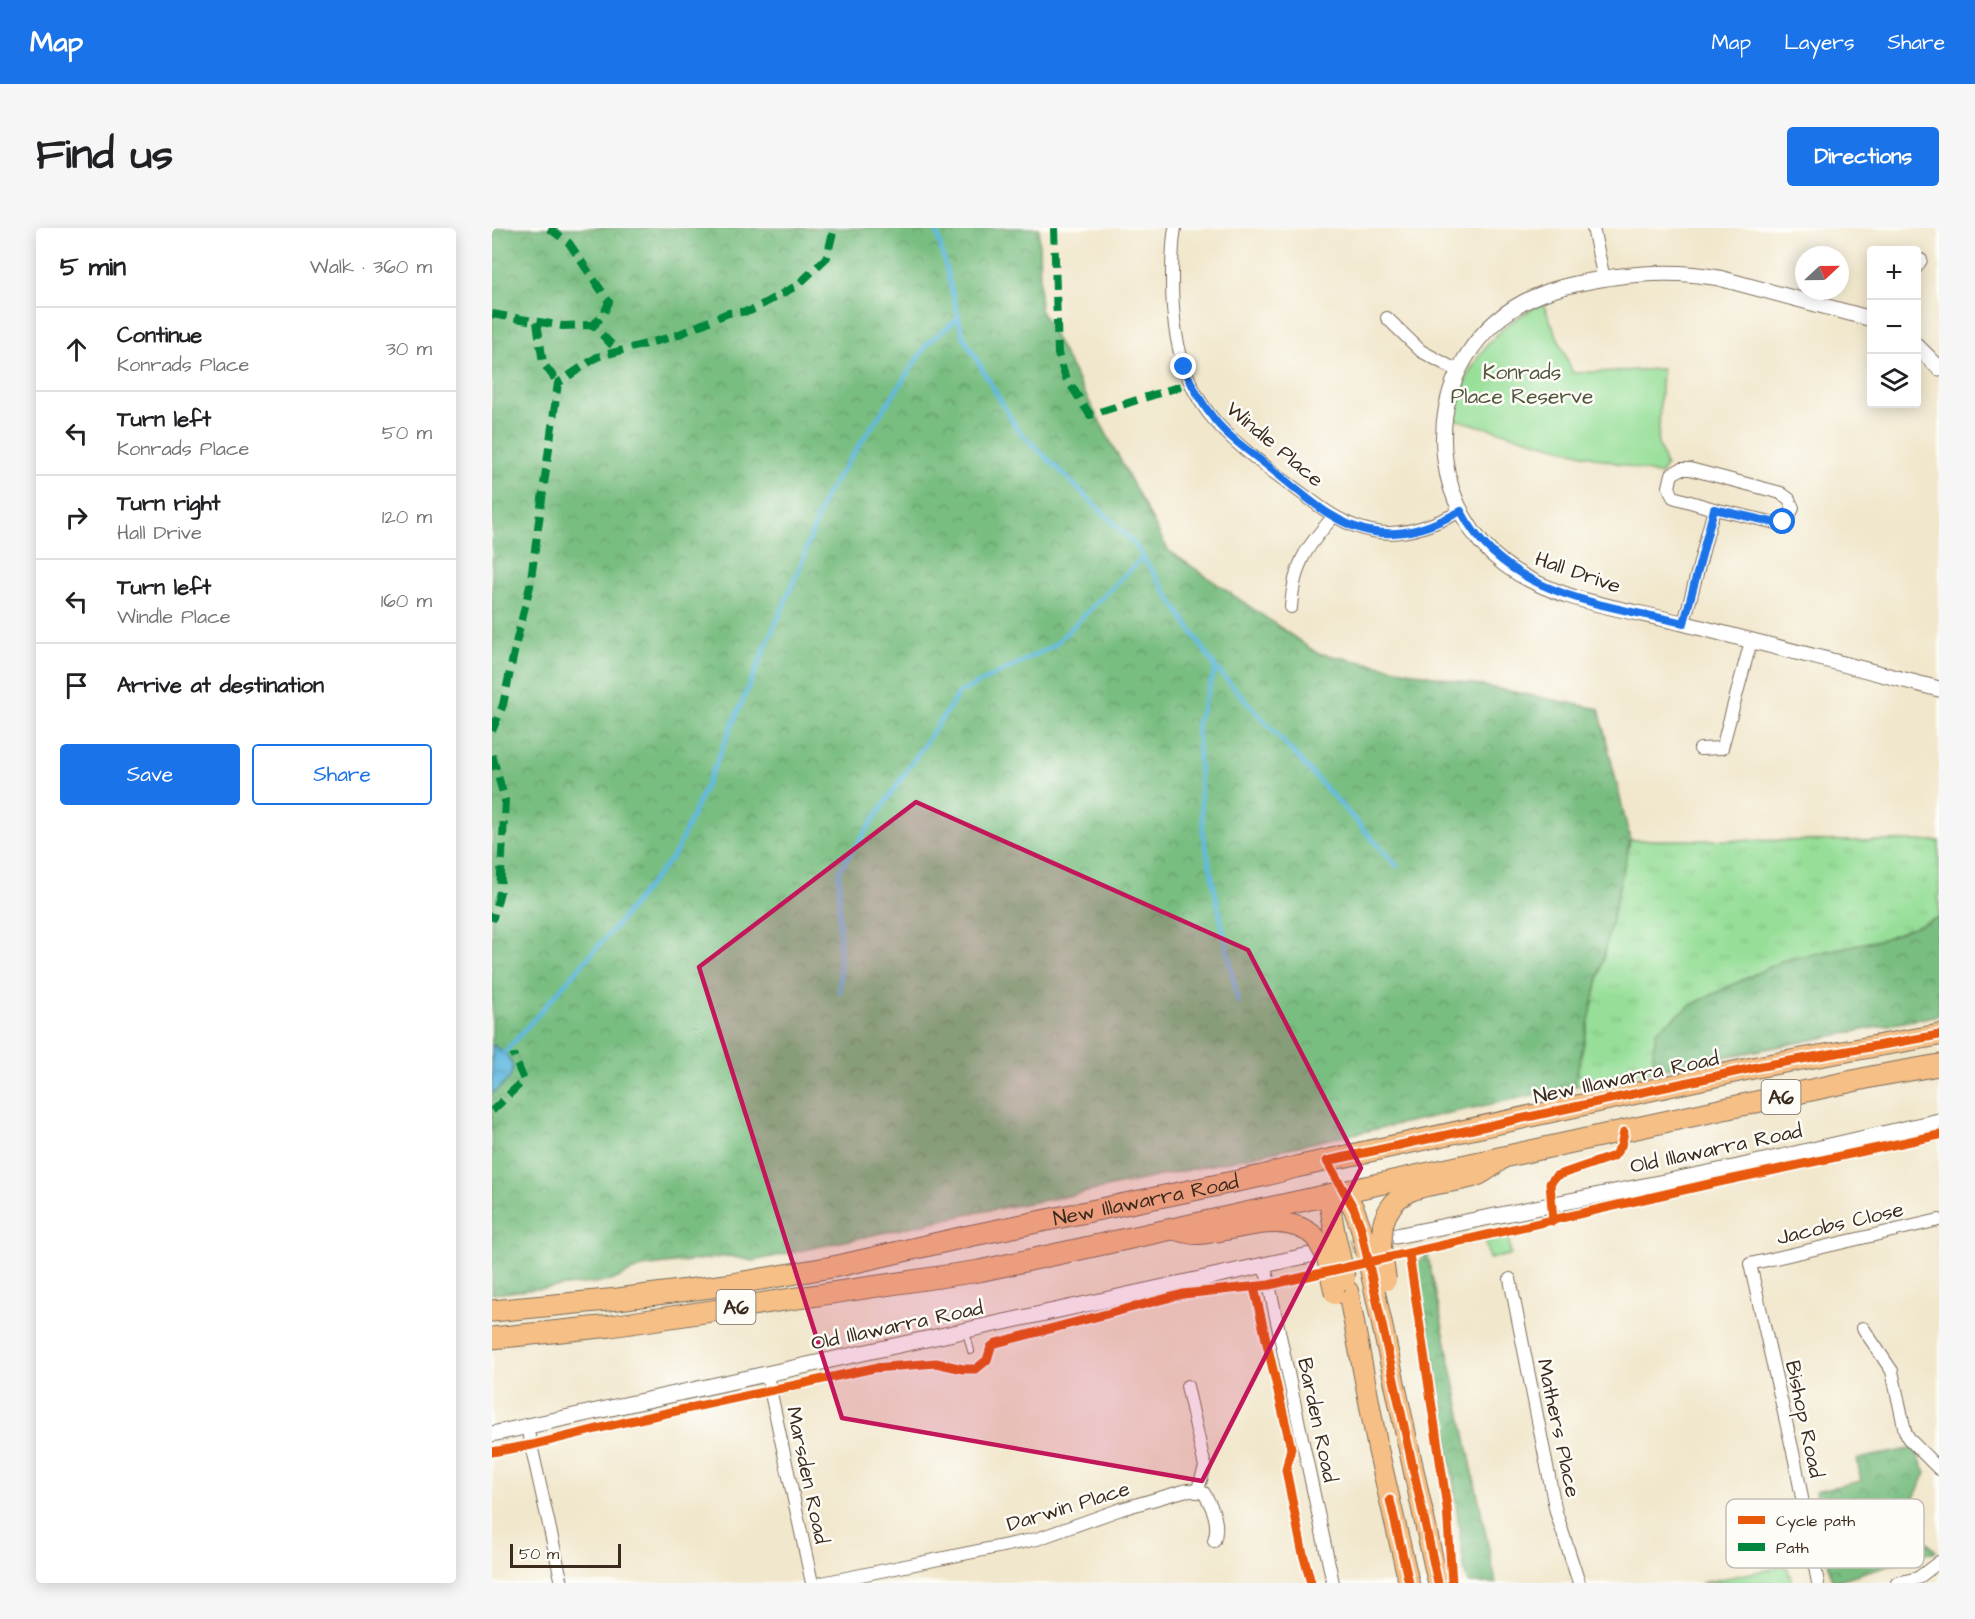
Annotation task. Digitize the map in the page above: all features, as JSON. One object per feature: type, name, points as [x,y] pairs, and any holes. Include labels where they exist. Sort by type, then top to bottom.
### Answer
[{"type":"highway","name":"New Illawarra Road","points":[[492,1311],[726,1286],[838,1266],[1762,1066],[1939,1035]]},
{"type":"highway","name":"New Illawarra Road","points":[[492,1338],[611,1326],[979,1271],[1876,1076],[1939,1065]]},
{"type":"highway","points":[[1325,1162],[1336,1193]]},
{"type":"main road","points":[[1438,1583],[1396,1392],[1380,1282],[1381,1246],[1389,1230],[1389,1209],[1408,1192],[1426,1185],[1478,1176],[1503,1158]]},
{"type":"main road","points":[[1336,1193],[1354,1209],[1380,1282]]},
{"type":"main road","points":[[1336,1193],[1335,1234],[1342,1292],[1409,1583]]},
{"type":"main road","points":[[1172,1229],[1198,1234],[1248,1225],[1284,1225],[1306,1231],[1313,1247],[1327,1258],[1342,1292]]},
{"type":"street","name":"Windle Place","points":[[1175,228],[1172,250],[1175,335],[1184,367],[1197,395],[1226,432],[1333,517],[1359,528],[1391,533],[1406,532],[1430,527],[1461,511]]},
{"type":"street","points":[[1593,228],[1604,279]]},
{"type":"street","name":"Hall Drive","points":[[1867,318],[1695,273],[1653,273],[1604,279],[1554,289],[1526,301],[1494,323],[1479,339],[1458,371],[1447,401],[1443,442],[1451,485],[1468,525],[1489,551],[1533,581],[1609,606],[1684,623],[1939,689]]},
{"type":"street","points":[[1387,318],[1420,351],[1458,371]]},
{"type":"street","points":[[1921,349],[1939,368]]},
{"type":"street","points":[[1681,469],[1690,469],[1781,493],[1789,498],[1792,508],[1787,520],[1776,523],[1714,509],[1673,496],[1669,487],[1672,474],[1681,469]]},
{"type":"street","points":[[1684,623],[1714,509]]},
{"type":"street","points":[[1291,607],[1293,581],[1304,553],[1333,517]]},
{"type":"street","points":[[1700,749],[1722,748],[1751,641]]},
{"type":"street","name":"Old Illawarra Road","points":[[1389,1230],[1738,1167],[1939,1121]]},
{"type":"street","name":"Jacobs Close","points":[[1750,1264],[1939,1220]]},
{"type":"street","name":"Old Illawarra Road","points":[[492,1434],[1262,1266],[1313,1247]]},
{"type":"street","name":"Bishop Road","points":[[1750,1264],[1802,1499]]},
{"type":"street","name":"Barden Road","points":[[1262,1266],[1267,1275],[1333,1583]]},
{"type":"street","name":"Mathers Place","points":[[1510,1279],[1556,1512],[1579,1583]]},
{"type":"street","points":[[1863,1328],[1892,1371],[1908,1438],[1939,1468]]},
{"type":"street","name":"Marsden Road","points":[[767,1375],[812,1583]]},
{"type":"street","points":[[1187,1386],[1205,1467],[1197,1492],[1204,1494],[1214,1509],[1217,1533],[1214,1541]]},
{"type":"street","points":[[527,1426],[562,1583]]},
{"type":"street","name":"Darwin Place","points":[[822,1583],[1037,1539],[1132,1506],[1187,1490],[1197,1492]]},
{"type":"street","points":[[1897,1583],[1918,1578],[1939,1562]]},
{"type":"street","name":"Bishop Road","points":[[1815,1568],[1818,1583]]},
{"type":"lane","points":[[966,1332],[971,1351]]},
{"type":"highlighted area","points":[[916,802],[1248,950],[1361,1168],[1202,1481],[842,1418],[699,967]]},
{"type":"green space","points":[[492,228],[1039,228],[1040,309],[1168,550],[1317,653],[1599,709],[1630,840],[1574,1086],[1073,1195],[974,1213],[753,1261],[729,1256],[642,1267],[611,1281],[492,1294]]},
{"type":"green space","name":"Konrads Place Reserve","points":[[1543,304],[1573,373],[1662,369],[1658,443],[1666,466],[1660,475],[1454,419],[1465,382],[1484,349],[1510,323]]},
{"type":"green space","points":[[1630,840],[1939,841],[1939,1015],[1574,1086]]},
{"type":"green space","points":[[1939,917],[1939,1015],[1651,1071],[1656,1031],[1691,1005],[1784,960],[1883,939]]},
{"type":"green space","points":[[1508,1235],[1511,1255],[1489,1259],[1485,1240]]},
{"type":"green space","points":[[1427,1252],[1496,1583],[1468,1583],[1464,1567],[1444,1410],[1416,1266]]},
{"type":"green space","points":[[1914,1448],[1926,1473],[1913,1499],[1816,1499],[1815,1491],[1861,1481],[1857,1459]]},
{"type":"green space","points":[[1924,1540],[1936,1551],[1924,1555]]},
{"type":"green space","points":[[1777,1568],[1788,1568],[1792,1583],[1701,1583]]},
{"type":"green space","points":[[1829,1568],[1879,1568],[1832,1582]]},
{"type":"water","points":[[492,1045],[505,1052],[513,1066],[510,1078],[492,1094]]},
{"type":"waterway","points":[[936,228],[963,336],[1017,429],[1133,542],[1216,668],[1397,866]]},
{"type":"waterway","points":[[505,1052],[615,927],[676,852],[800,567],[825,496],[928,343],[959,318]]},
{"type":"waterway","points":[[840,992],[839,871],[959,693],[1053,646],[1143,557]]},
{"type":"waterway","points":[[1216,668],[1197,723],[1203,833],[1238,1002]]},
{"type":"tunnel","points":[[1328,1251],[1375,1241]]},
{"type":"marked path","points":[[549,228],[569,243],[609,302],[603,316],[593,325]]},
{"type":"marked path","points":[[492,731],[503,705],[530,586],[558,383],[597,357],[675,336],[728,313],[750,311],[798,285],[827,257],[834,228]]},
{"type":"marked path","points":[[1054,228],[1058,354],[1065,376],[1090,415],[1191,383]]},
{"type":"marked path","points":[[492,314],[563,326],[593,325],[620,351]]},
{"type":"marked path","points":[[537,322],[543,363],[558,383]]},
{"type":"marked path","points":[[492,755],[505,800],[500,892],[492,921]]},
{"type":"marked path","points":[[492,1111],[524,1080],[513,1054]]},
{"type":"cycle path","points":[[1438,1583],[1361,1228],[1354,1209],[1327,1161],[1762,1066],[1939,1035]]},
{"type":"cycle path","points":[[1553,1221],[1550,1183],[1556,1176],[1614,1156],[1621,1146],[1624,1132]]},
{"type":"cycle path","points":[[492,1452],[874,1368],[936,1363],[963,1369],[976,1369],[987,1360],[991,1347],[996,1343],[1183,1294],[1269,1285],[1705,1185],[1939,1135]]},
{"type":"cycle path","points":[[1409,1254],[1447,1507],[1452,1583]]},
{"type":"cycle path","points":[[1254,1287],[1291,1448],[1286,1470],[1311,1583]]},
{"type":"cycle path","points":[[1390,1500],[1409,1583]]},
{"type":"route","points":[[1184,367],[1205,408],[1226,432],[1333,517],[1359,528],[1391,533],[1430,527],[1461,511],[1478,539],[1515,572],[1550,588],[1609,606],[1684,623],[1714,509],[1776,523],[1783,522]]}]
